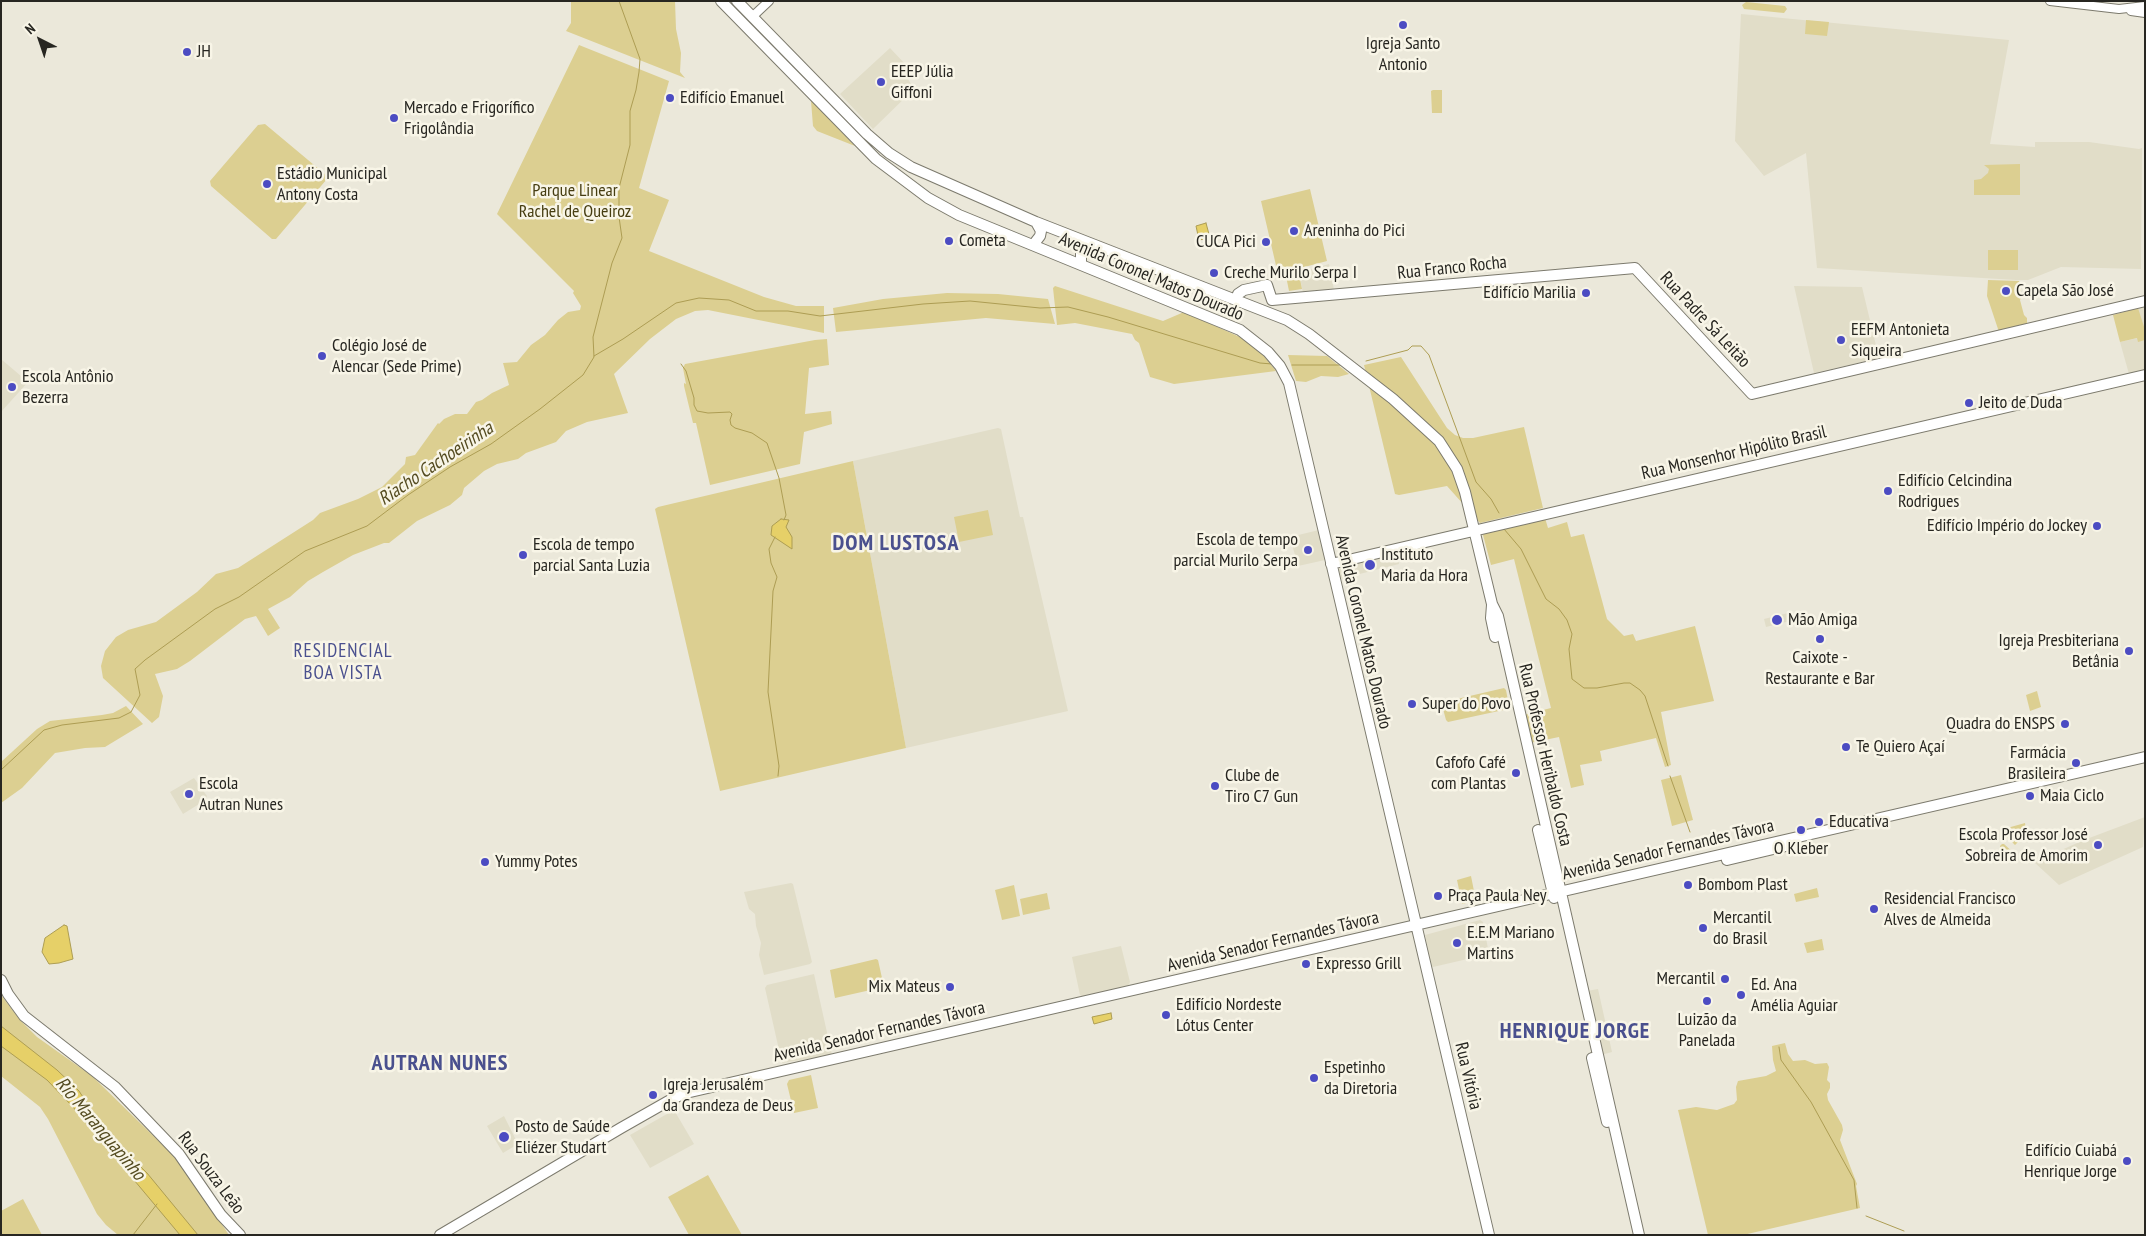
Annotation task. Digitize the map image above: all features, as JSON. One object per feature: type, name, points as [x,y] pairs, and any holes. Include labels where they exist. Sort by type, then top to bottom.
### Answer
[{"type":"main road","name":"Avenida Coronel Matos Dourado","points":[[721,1],[876,159],[928,198],[958,215],[1081,263],[1240,330],[1270,354],[1289,383],[1417,928]]},
{"type":"main road","name":"Avenida Coronel Matos Dourado","points":[[737,1],[836,103],[889,153],[923,174],[1036,222],[1274,314]]},
{"type":"main road","points":[[1033,245],[1040,236],[1041,231],[1036,222]]},
{"type":"main road","points":[[1081,263],[1081,251],[1084,247],[1094,245]]},
{"type":"main road","name":"Rua Franco Rocha","points":[[1236,299],[1238,294],[1244,290],[1267,285],[1272,300],[1635,268]]},
{"type":"main road","name":"Rua Padre Sá Leitão","points":[[1635,268],[1752,394],[2145,301]]},
{"type":"main road","name":"Rua Professor Heribaldo Costa","points":[[1274,314],[1309,334],[1393,399],[1438,441],[1457,470],[1475,530],[1492,604],[1498,616],[1527,765],[1639,1235]]},
{"type":"main road","name":"Rua Monsenhor Hipólito Brasil","points":[[1331,564],[2145,375]]},
{"type":"main road","name":"Avenida Senador Fernandes Távora","points":[[1557,896],[2145,757]]},
{"type":"main road","name":"Avenida Senador Fernandes Távora","points":[[440,1235],[586,1148],[686,1093],[2145,763]]},
{"type":"main road","name":"Avenida Senador Fernandes Távora","points":[[451,1235],[623,1133],[685,1100],[1417,928]]},
{"type":"main road","name":"Rua Vitória","points":[[1417,928],[1489,1235]]},
{"type":"main road","name":"Rua Souza Leão","points":[[1,980],[8,994],[24,1016],[115,1087],[187,1163],[220,1215],[240,1235]]},
{"type":"main road","name":"Rua Professor Heribaldo Costa","points":[[1590,1035],[1633,1235]]},
{"type":"street","points":[[752,17],[769,1]]},
{"type":"street","points":[[2050,1],[2145,12]]},
{"type":"street","points":[[2119,9],[2145,6]]},
{"type":"shaded area","points":[[1741,14],[2009,40],[1990,144],[2035,147],[2035,142],[2089,142],[2142,148],[2141,269],[2061,267],[2028,280],[2016,280],[1817,268],[1806,153],[1764,176],[1735,141]]},
{"type":"shaded area","name":"EEEP Júlia Giffoni","points":[[890,48],[906,65],[905,74],[914,89],[873,129],[840,94]]},
{"type":"shaded area","points":[[1329,264],[1334,290],[1303,293],[1299,273]]},
{"type":"shaded area","name":"EEFM Antonieta Siqueira","points":[[1794,286],[1862,287],[1879,358],[1814,373]]},
{"type":"shaded area","points":[[2145,307],[2145,330],[2143,331],[2138,308]]},
{"type":"shaded area","points":[[2138,338],[2139,341],[2145,340],[2145,370],[2129,374],[2120,342]]},
{"type":"shaded area","name":"Escola Antônio Bezerra","points":[[1,359],[28,382],[1,412]]},
{"type":"shaded area","points":[[998,428],[1001,429],[1020,517],[1023,517],[1068,711],[906,748],[853,461]]},
{"type":"shaded area","name":"Escola de tempo parcial Murilo Serpa","points":[[1319,530],[1325,560],[1298,566],[1290,537]]},
{"type":"shaded area","name":"Instituto Maria da Hora","points":[[1393,554],[1397,556],[1399,564],[1340,579],[1338,571],[1341,566]]},
{"type":"shaded area","name":"Mão Amiga","points":[[1788,613],[1790,621],[1766,627],[1764,619]]},
{"type":"shaded area","name":"Escola Autran Nunes","points":[[194,778],[207,796],[204,801],[183,814],[170,792]]},
{"type":"shaded area","points":[[2145,817],[2143,847],[2059,885],[2034,862],[2084,840]]},
{"type":"shaded area","points":[[793,884],[812,962],[764,975],[759,955],[761,943],[755,914],[749,909],[744,892]]},
{"type":"shaded area","name":"E.E.M Mariano Martins","points":[[1480,920],[1483,922],[1489,954],[1431,966],[1425,935]]},
{"type":"shaded area","points":[[1121,946],[1130,982],[1128,986],[1084,997],[1080,995],[1072,957]]},
{"type":"shaded area","points":[[814,974],[832,1055],[782,1063],[765,988],[767,985]]},
{"type":"shaded area","points":[[1598,989],[1612,1052],[1601,1055],[1587,991]]},
{"type":"shaded area","points":[[674,1110],[694,1144],[650,1168],[630,1135]]},
{"type":"shaded area","name":"Posto de Saúde Eliézer Studart","points":[[504,1116],[518,1144],[503,1153],[487,1126]]},
{"type":"green space","points":[[571,1],[675,1],[676,29],[681,53],[680,72],[685,78],[566,31],[571,23]]},
{"type":"green space","points":[[1746,2],[1785,6],[1787,9],[1784,13],[1744,9],[1742,5]]},
{"type":"green space","points":[[1806,20],[1829,22],[1827,36],[1805,34]]},
{"type":"green space","name":"Parque Linear Rachel de Queiroz","points":[[579,45],[669,81],[639,188],[669,200],[649,251],[764,297],[796,306],[824,306],[824,333],[708,310],[695,311],[676,319],[650,339],[614,374],[628,413],[587,422],[566,431],[556,442],[526,453],[518,459],[497,464],[484,471],[464,488],[462,495],[450,505],[417,521],[389,543],[384,543],[353,555],[323,572],[308,581],[290,597],[268,609],[280,628],[268,636],[256,616],[245,619],[177,669],[155,674],[163,696],[159,717],[152,723],[103,678],[101,666],[105,651],[116,637],[128,630],[156,622],[197,592],[216,574],[238,568],[313,520],[320,513],[358,499],[382,487],[405,464],[406,457],[415,455],[438,423],[455,414],[467,414],[476,402],[509,385],[503,363],[517,362],[531,345],[545,335],[558,320],[568,312],[580,310],[581,306],[573,293],[574,291],[497,214]]},
{"type":"green space","points":[[1442,90],[1442,113],[1432,113],[1431,91]]},
{"type":"green space","points":[[811,101],[855,146],[817,131],[813,126]]},
{"type":"green space","name":"Estádio Municipal Antony Costa","points":[[265,124],[326,175],[327,179],[276,239],[272,239],[211,186],[210,181],[258,125]]},
{"type":"green space","points":[[2020,164],[2020,195],[1974,195],[1974,180],[1981,179],[1988,173],[1989,169],[1984,165]]},
{"type":"green space","name":"Areninha do Pici","points":[[1310,189],[1327,261],[1278,274],[1261,201]]},
{"type":"green space","points":[[1988,250],[2018,250],[2018,270],[1988,270]]},
{"type":"green space","points":[[1299,274],[1302,289],[1289,291],[1286,276]]},
{"type":"green space","points":[[1988,280],[2019,281],[2022,296],[2020,300],[2024,315],[2027,318],[2027,325],[1999,332],[1987,296]]},
{"type":"green space","points":[[1055,286],[1163,321],[1184,312],[1242,338],[1263,355],[1276,371],[1174,384],[1150,377],[1139,343],[1132,334],[1075,323],[1057,325],[1053,288]]},
{"type":"green space","points":[[947,293],[998,294],[1048,299],[1055,324],[986,318],[836,332],[833,308],[883,299]]},
{"type":"green space","points":[[2138,308],[2145,330],[2145,340],[2138,342],[2137,338],[2120,342],[2113,315]]},
{"type":"green space","points":[[827,339],[829,365],[809,368],[805,414],[831,411],[832,424],[804,432],[800,464],[710,485],[696,423],[693,423],[684,386],[684,383],[686,384],[683,368],[685,364]]},
{"type":"green space","points":[[1288,355],[1327,356],[1349,374],[1338,377],[1321,376],[1306,382],[1296,381]]},
{"type":"green space","points":[[1401,357],[1447,428],[1455,435],[1463,438],[1473,438],[1524,427],[1543,508],[1480,523],[1447,486],[1399,495],[1395,494],[1364,365]]},
{"type":"green space","points":[[853,461],[906,748],[720,791],[655,509]]},
{"type":"green space","points":[[988,510],[993,535],[959,542],[954,517]]},
{"type":"green space","points":[[1545,518],[1548,528],[1567,522],[1571,537],[1584,534],[1607,619],[1624,636],[1633,634],[1636,641],[1695,626],[1714,701],[1661,712],[1671,765],[1665,767],[1656,738],[1600,751],[1602,761],[1580,765],[1584,785],[1571,788],[1559,737],[1530,743],[1523,715],[1551,708],[1514,559],[1491,565],[1483,535],[1485,532]]},
{"type":"green space","points":[[1504,688],[1506,690],[1508,709],[1448,722],[1446,720],[1442,705],[1444,702]]},
{"type":"green space","points":[[2037,691],[2041,707],[2030,711],[2026,695]]},
{"type":"green space","points":[[126,706],[143,724],[105,747],[55,753],[22,788],[1,803],[1,762],[37,729],[50,721],[113,713]]},
{"type":"green space","points":[[1681,775],[1693,820],[1672,826],[1661,780]]},
{"type":"green space","points":[[2025,823],[2027,837],[2022,838],[2015,845],[2000,830]]},
{"type":"green space","points":[[2002,844],[2016,855],[2003,859],[2000,846]]},
{"type":"green space","points":[[1471,876],[1476,901],[1462,904],[1457,880]]},
{"type":"green space","points":[[1014,885],[1020,916],[1002,920],[995,890]]},
{"type":"green space","points":[[1817,888],[1819,897],[1796,902],[1794,894]]},
{"type":"green space","points":[[1047,893],[1050,909],[1023,915],[1020,899]]},
{"type":"green space","points":[[1822,939],[1824,950],[1807,953],[1804,943]]},
{"type":"green space","points":[[878,960],[884,987],[835,998],[830,970]]},
{"type":"green space","points":[[1,995],[20,1020],[37,1037],[92,1076],[180,1162],[229,1235],[118,1235],[106,1225],[97,1214],[40,1107],[1,1076]]},
{"type":"green space","points":[[1785,1043],[1788,1054],[1793,1061],[1805,1060],[1815,1064],[1827,1063],[1829,1067],[1827,1080],[1830,1083],[1830,1088],[1827,1094],[1828,1100],[1842,1125],[1843,1130],[1840,1140],[1857,1184],[1860,1208],[1743,1235],[1708,1235],[1678,1110],[1696,1107],[1717,1110],[1734,1104],[1737,1100],[1736,1087],[1738,1081],[1766,1076],[1776,1071],[1772,1046]]},
{"type":"green space","points":[[811,1075],[818,1108],[794,1113],[787,1084],[789,1080]]},
{"type":"green space","points":[[708,1175],[742,1235],[689,1235],[668,1197]]},
{"type":"green space","points":[[23,1199],[42,1235],[1,1235],[1,1211]]},
{"type":"water","points":[[1206,223],[1210,238],[1199,240],[1196,226]]},
{"type":"water","points":[[781,519],[789,520],[786,527],[792,537],[792,549],[771,535],[772,526]]},
{"type":"water","points":[[64,925],[67,926],[73,959],[49,964],[42,952],[45,938]]},
{"type":"water","points":[[1111,1013],[1112,1019],[1094,1024],[1092,1017]]},
{"type":"water","name":"Rio Maranguapinho","points":[[1,1026],[57,1070],[79,1091],[107,1134],[147,1173],[198,1235],[180,1235],[73,1107],[47,1080],[1,1046]]},
{"type":"waterway","name":"Riacho Cachoeirinha","points":[[1,770],[44,730],[62,725],[119,718],[131,712],[140,695],[135,669],[145,660],[215,609],[239,597],[305,551],[367,526],[408,495],[450,467],[491,444],[583,375],[594,357],[593,337],[612,263],[622,238],[619,217],[619,188],[630,145],[630,111],[639,72],[640,59],[619,1]]},
{"type":"waterway","points":[[594,356],[676,303],[699,298],[729,300],[756,311],[788,311],[820,316],[923,304],[970,301],[1040,308],[1068,307],[1108,317],[1260,363],[1272,364]]},
{"type":"waterway","points":[[1366,361],[1408,350],[1412,346],[1421,346],[1429,355],[1476,482],[1491,499],[1499,513]]},
{"type":"waterway","points":[[681,364],[686,371],[697,411],[708,413],[730,412],[732,414],[731,425],[752,433],[767,443],[779,478],[786,515],[784,520]]},
{"type":"waterway","points":[[1292,365],[1341,365]]},
{"type":"waterway","points":[[1504,529],[1521,549],[1546,599],[1559,609],[1567,620],[1572,634],[1569,649],[1572,679],[1584,688],[1630,683],[1640,690],[1645,696],[1668,766]]},
{"type":"waterway","points":[[775,537],[769,549],[771,563],[777,577],[773,591],[768,692],[779,766],[778,776]]},
{"type":"waterway","points":[[1670,776],[1690,832]]},
{"type":"waterway","points":[[1779,1047],[1781,1060],[1811,1102],[1854,1180],[1857,1208]]},
{"type":"waterway","points":[[133,1235],[157,1204]]},
{"type":"waterway","points":[[1866,1216],[1904,1231]]},
{"type":"place","name":"Igreja Santo Antonio","points":[[1403,25]]},
{"type":"place","name":"JH","points":[[187,52]]},
{"type":"place","name":"EEEP Júlia Giffoni","points":[[881,82]]},
{"type":"place","name":"Edifício Emanuel","points":[[670,98]]},
{"type":"place","name":"Mercado e Frigorífico Frigolândia","points":[[394,118]]},
{"type":"place","name":"Estádio Municipal Antony Costa","points":[[267,184]]},
{"type":"place","name":"Areninha do Pici","points":[[1294,231]]},
{"type":"place","name":"Cometa","points":[[949,241]]},
{"type":"place","name":"CUCA Pici","points":[[1266,242]]},
{"type":"place","name":"Creche Murilo Serpa I","points":[[1214,273]]},
{"type":"place","name":"Capela São José","points":[[2006,291]]},
{"type":"place","name":"Edifício Marilia","points":[[1586,293]]},
{"type":"place","name":"EEFM Antonieta Siqueira","points":[[1841,340]]},
{"type":"place","name":"Colégio José de Alencar (Sede Prime)","points":[[322,356]]},
{"type":"place","name":"Escola Antônio Bezerra","points":[[12,387]]},
{"type":"place","name":"Jeito de Duda","points":[[1969,403]]},
{"type":"place","name":"Edifício Celcindina Rodrigues","points":[[1888,491]]},
{"type":"place","name":"Edifício Império do Jockey","points":[[2097,526]]},
{"type":"place","name":"Escola de tempo parcial Murilo Serpa","points":[[1308,550]]},
{"type":"place","name":"Escola de tempo parcial Santa Luzia","points":[[523,555]]},
{"type":"place","name":"Instituto Maria da Hora","points":[[1370,565]]},
{"type":"place","name":"Mão Amiga","points":[[1777,620]]},
{"type":"place","name":"Caixote - Restaurante e Bar","points":[[1820,639]]},
{"type":"place","name":"Igreja Presbiteriana Betânia","points":[[2129,651]]},
{"type":"place","name":"Super do Povo","points":[[1412,704]]},
{"type":"place","name":"Quadra do ENSPS","points":[[2065,724]]},
{"type":"place","name":"Te Quiero Açaí","points":[[1846,747]]},
{"type":"place","name":"Farmácia Brasileira","points":[[2076,763]]},
{"type":"place","name":"Cafofo Café com Plantas","points":[[1516,773]]},
{"type":"place","name":"Clube de Tiro C7 Gun","points":[[1215,786]]},
{"type":"place","name":"Escola Autran Nunes","points":[[189,794]]},
{"type":"place","name":"Maia Ciclo","points":[[2030,796]]},
{"type":"place","name":"Educativa","points":[[1819,822]]},
{"type":"place","name":"O Kleber","points":[[1801,830]]},
{"type":"place","name":"Escola Professor José Sobreira de Amorim","points":[[2098,845]]},
{"type":"place","name":"Yummy Potes","points":[[485,862]]},
{"type":"place","name":"Bombom Plast","points":[[1688,885]]},
{"type":"place","name":"Praça Paula Ney","points":[[1438,896]]},
{"type":"place","name":"Residencial Francisco Alves de Almeida","points":[[1874,909]]},
{"type":"place","name":"Mercantil do Brasil","points":[[1703,928]]},
{"type":"place","name":"E.E.M Mariano Martins","points":[[1457,943]]},
{"type":"place","name":"Expresso Grill","points":[[1306,964]]},
{"type":"place","name":"Mercantil","points":[[1725,979]]},
{"type":"place","name":"Mix Mateus","points":[[950,987]]},
{"type":"place","name":"Ed. Ana Amélia Aguiar","points":[[1741,995]]},
{"type":"place","name":"Luizão da Panelada","points":[[1707,1001]]},
{"type":"place","name":"Edifício Nordeste Lótus Center","points":[[1166,1015]]},
{"type":"place","name":"Espetinho da Diretoria","points":[[1314,1078]]},
{"type":"place","name":"Igreja Jerusalém da Grandeza de Deus","points":[[653,1095]]},
{"type":"place","name":"Posto de Saúde Eliézer Studart","points":[[504,1137]]},
{"type":"place","name":"Edifício Cuiabá Henrique Jorge","points":[[2127,1161]]},
{"type":"district","name":"DOM LUSTOSA","points":[[896,544]]},
{"type":"district","name":"RESIDENCIAL BOA VISTA","points":[[343,663]]},
{"type":"district","name":"HENRIQUE JORGE","points":[[1575,1032]]},
{"type":"district","name":"AUTRAN NUNES","points":[[440,1064]]}]
